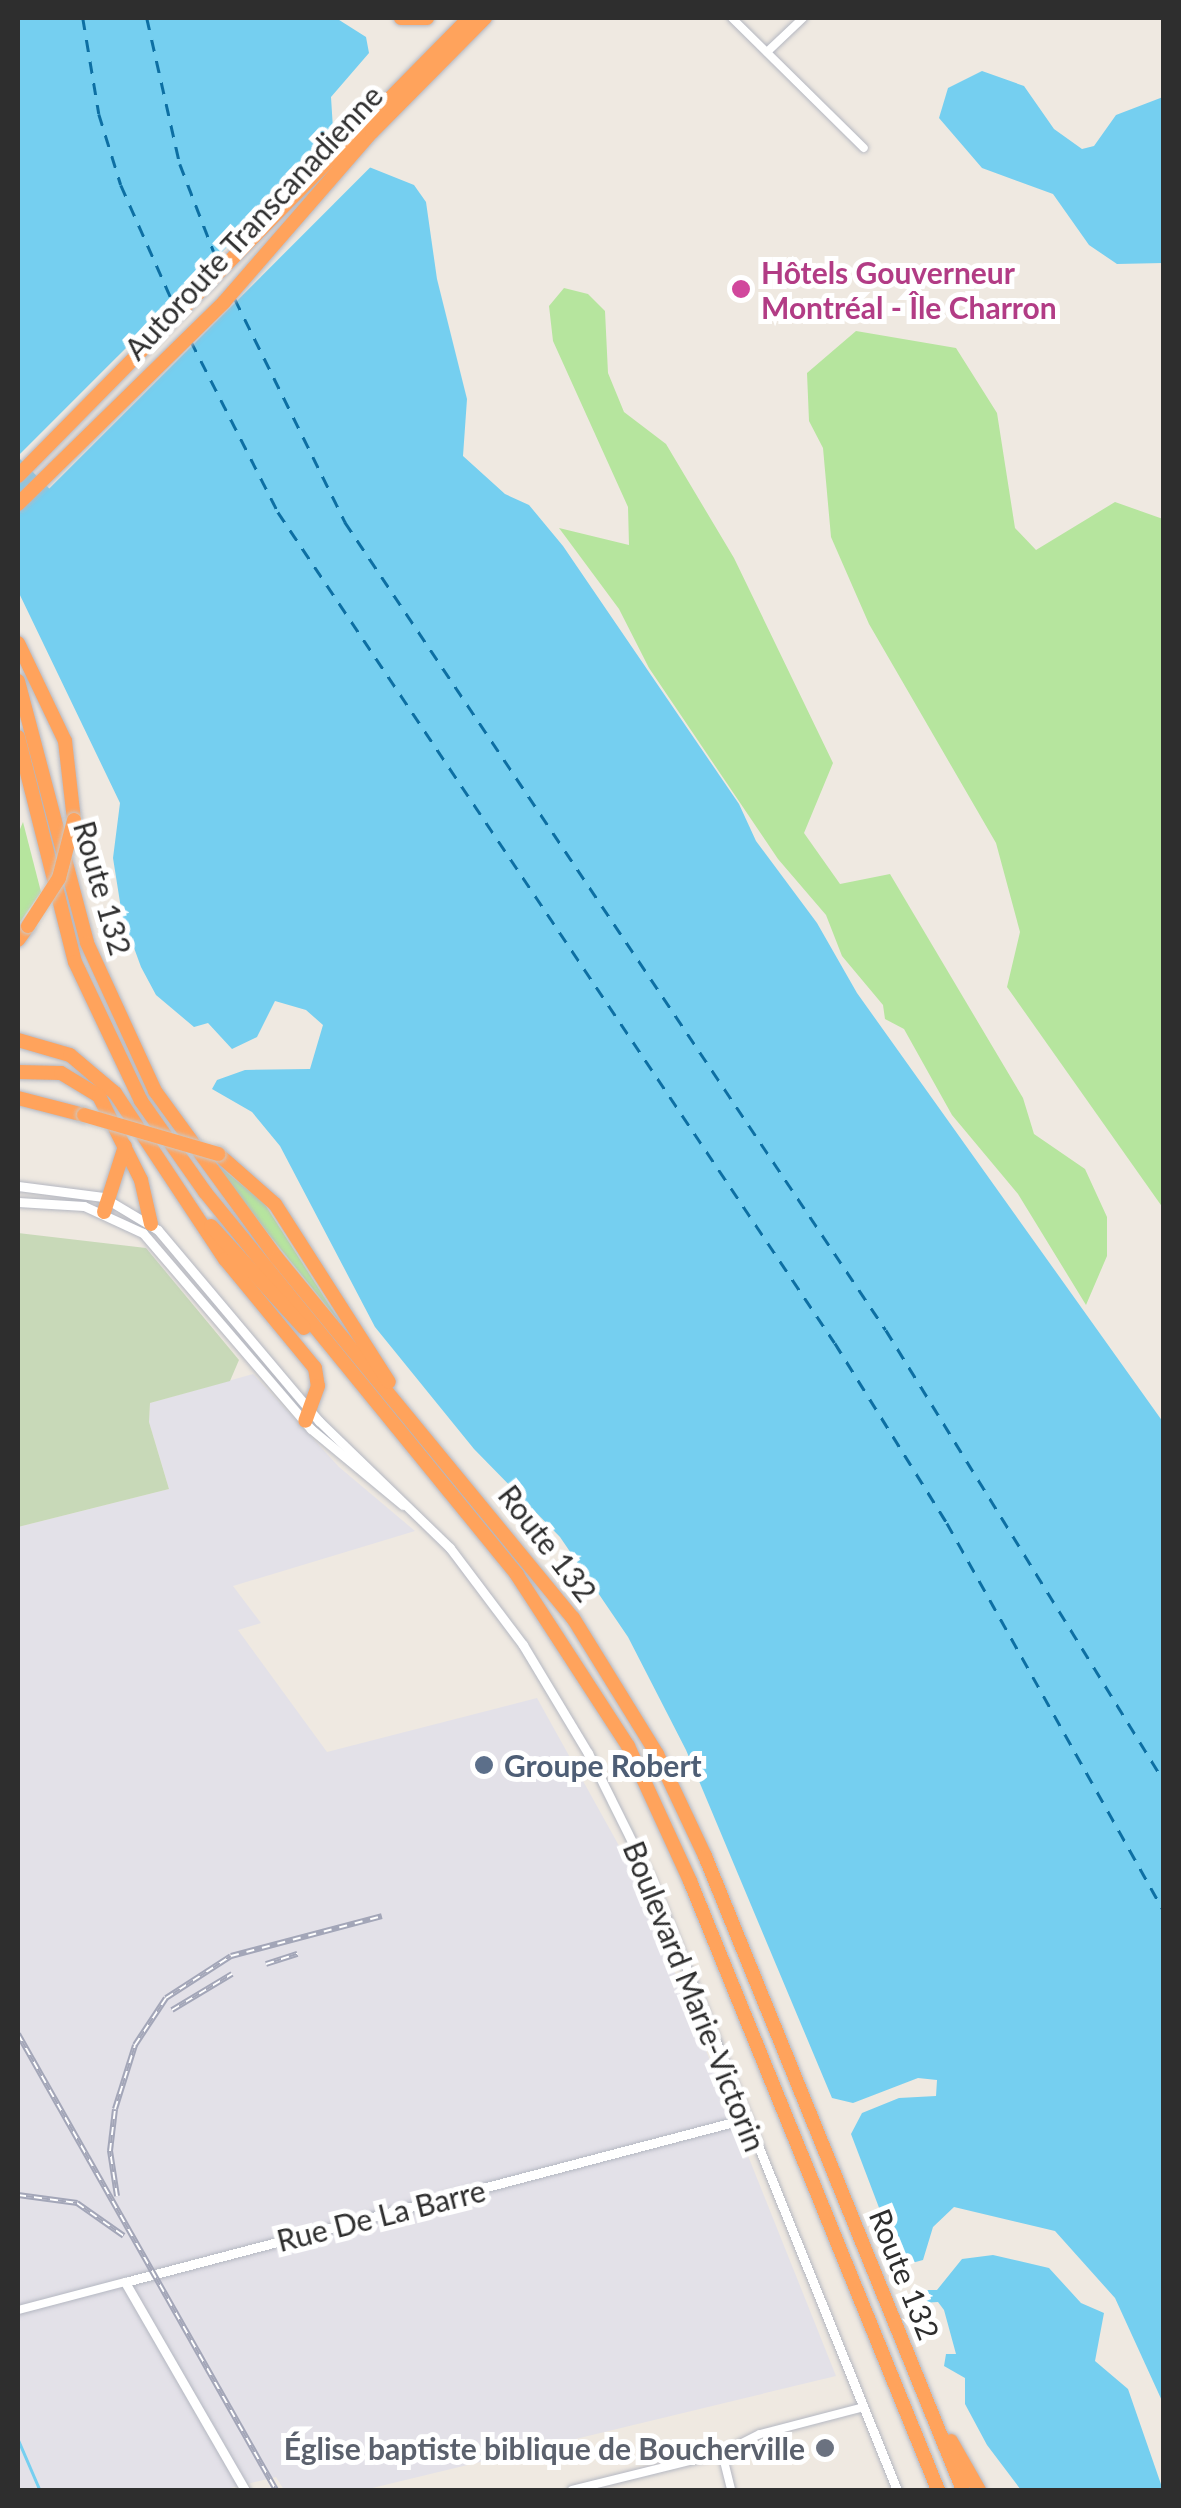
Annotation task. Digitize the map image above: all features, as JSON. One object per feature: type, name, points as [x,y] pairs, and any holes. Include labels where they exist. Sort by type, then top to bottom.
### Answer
[{"type":"highway","points":[[401,18],[427,18]]},
{"type":"highway","name":"Autoroute Transcanadienne","points":[[18,504],[224,302],[368,128],[468,18]]},
{"type":"highway","name":"Autoroute Transcanadienne","points":[[18,476],[484,18]]},
{"type":"highway","points":[[18,643],[65,741],[74,820],[59,878],[18,940]]},
{"type":"highway","name":"Route 132","points":[[18,681],[83,930],[141,1066],[234,1203],[573,1618],[657,1754],[963,2490]]},
{"type":"highway","name":"Route 132","points":[[18,737],[58,908],[102,1028],[160,1130],[548,1617],[639,1768],[914,2432],[934,2490]]},
{"type":"highway","points":[[18,765],[58,908]]},
{"type":"highway","points":[[18,1040],[62,1051],[103,1079],[183,1196],[314,1368],[318,1382],[306,1406]]},
{"type":"highway","points":[[18,1072],[53,1072],[86,1084],[104,1104],[153,1209],[151,1224]]},
{"type":"highway","points":[[18,1098],[218,1154],[276,1204],[413,1421]]},
{"type":"highway","points":[[18,1108],[52,1108]]},
{"type":"highway","points":[[107,1206],[125,1146]]},
{"type":"highway","points":[[183,1196],[420,1457]]},
{"type":"highway","points":[[924,2393],[979,2490]]},
{"type":"street","points":[[732,18],[864,148]]},
{"type":"street","points":[[767,52],[803,18]]},
{"type":"street","name":"Boulevard Marie-Victorin","points":[[18,1186],[107,1206],[151,1224],[306,1406]]},
{"type":"street","name":"Boulevard Marie-Victorin","points":[[18,1202],[107,1206],[164,1252],[306,1406],[436,1532],[533,1660],[609,1792],[663,1907],[860,2408],[898,2490]]},
{"type":"street","name":"Rue De La Barre","points":[[18,2310],[746,2120]]},
{"type":"street","points":[[126,2282],[244,2489],[232,2490]]},
{"type":"street","points":[[572,2490],[722,2453],[760,2434],[860,2408]]},
{"type":"street","points":[[722,2453],[731,2490]]},
{"type":"shaded area","points":[[253,1374],[339,1467],[415,1531],[233,1586],[261,1623],[238,1630],[327,1752],[537,1698],[638,1880],[836,2376],[364,2490],[284,2490],[276,2477],[222,2490],[18,2490],[18,1527],[169,1489],[149,1422],[150,1403]]},
{"type":"green space","points":[[564,288],[588,294],[605,311],[608,373],[624,412],[666,444],[734,558],[833,763],[804,833],[840,884],[890,874],[1023,1098],[1034,1134],[1085,1169],[1107,1217],[1107,1256],[1086,1305],[1018,1194],[952,1115],[904,1029],[885,1019],[883,1005],[842,956],[826,915],[778,859],[649,668],[619,609],[559,528],[629,545],[628,507],[553,341],[549,306]]},
{"type":"green space","points":[[856,331],[956,348],[997,413],[1015,528],[1036,550],[1115,502],[1163,519],[1163,1208],[1007,987],[1020,932],[996,843],[869,624],[831,537],[823,448],[809,421],[807,373]]},
{"type":"green space","points":[[23,822],[41,892],[18,925],[18,834]]},
{"type":"green space","points":[[214,1162],[264,1203],[342,1325],[267,1232]]},
{"type":"green space","points":[[18,1233],[146,1248],[239,1360],[230,1381],[150,1403],[149,1422],[169,1489],[18,1527]]},
{"type":"water","points":[[18,18],[336,18],[366,37],[369,53],[331,97],[333,129],[369,167],[414,185],[426,202],[437,279],[467,399],[463,456],[505,494],[529,505],[563,546],[739,804],[756,841],[817,923],[857,993],[1163,1422],[1163,2403],[1115,2298],[1055,2231],[954,2207],[933,2227],[923,2260],[908,2264],[897,2255],[851,2134],[862,2113],[899,2098],[936,2096],[937,2080],[918,2078],[853,2103],[832,2098],[686,1750],[628,1637],[560,1537],[474,1449],[375,1327],[280,1146],[252,1112],[212,1089],[217,1080],[245,1070],[310,1069],[323,1025],[306,1010],[275,1001],[257,1037],[232,1049],[208,1023],[194,1027],[156,995],[141,967],[122,915],[113,858],[120,803],[18,591]]},
{"type":"water","points":[[982,71],[1024,86],[1054,129],[1082,149],[1094,146],[1116,115],[1163,97],[1163,263],[1117,264],[1089,245],[1053,194],[982,168],[939,118],[948,88]]},
{"type":"water","points":[[993,2255],[1049,2268],[1081,2303],[1104,2313],[1095,2361],[1128,2389],[1163,2490],[1021,2490],[987,2445],[965,2404],[965,2378],[944,2366],[946,2354],[956,2354],[944,2310],[938,2302],[922,2303],[922,2290],[937,2290],[962,2259]]},
{"type":"pier","points":[[342,132],[374,164],[49,488],[18,456]]},
{"type":"waterway","points":[[18,2439],[40,2490]]},
{"type":"ferry route","points":[[83,18],[99,114],[121,185],[175,307]]},
{"type":"ferry route","points":[[147,18],[180,164],[219,265]]},
{"type":"ferry route","points":[[235,299],[345,522],[886,1330],[1164,1781]]},
{"type":"ferry route","points":[[191,341],[278,512],[835,1343],[947,1523],[1164,1911]]},
{"type":"railway","points":[[117,2196],[110,2151],[115,2109],[135,2045],[166,1998],[231,1956],[382,1916]]},
{"type":"railway","points":[[266,1964],[297,1954]]},
{"type":"railway","points":[[172,2010],[232,1974]]},
{"type":"railway","points":[[18,2034],[276,2490]]},
{"type":"railway","points":[[18,2195],[77,2203],[124,2236]]},
{"type":"place","name":"Hôtels Gouverneur Montréal - Île Charron","points":[[741,289]]},
{"type":"place","name":"Groupe Robert","points":[[484,1765]]},
{"type":"place","name":"Église baptiste biblique de Boucherville","points":[[825,2448]]}]
